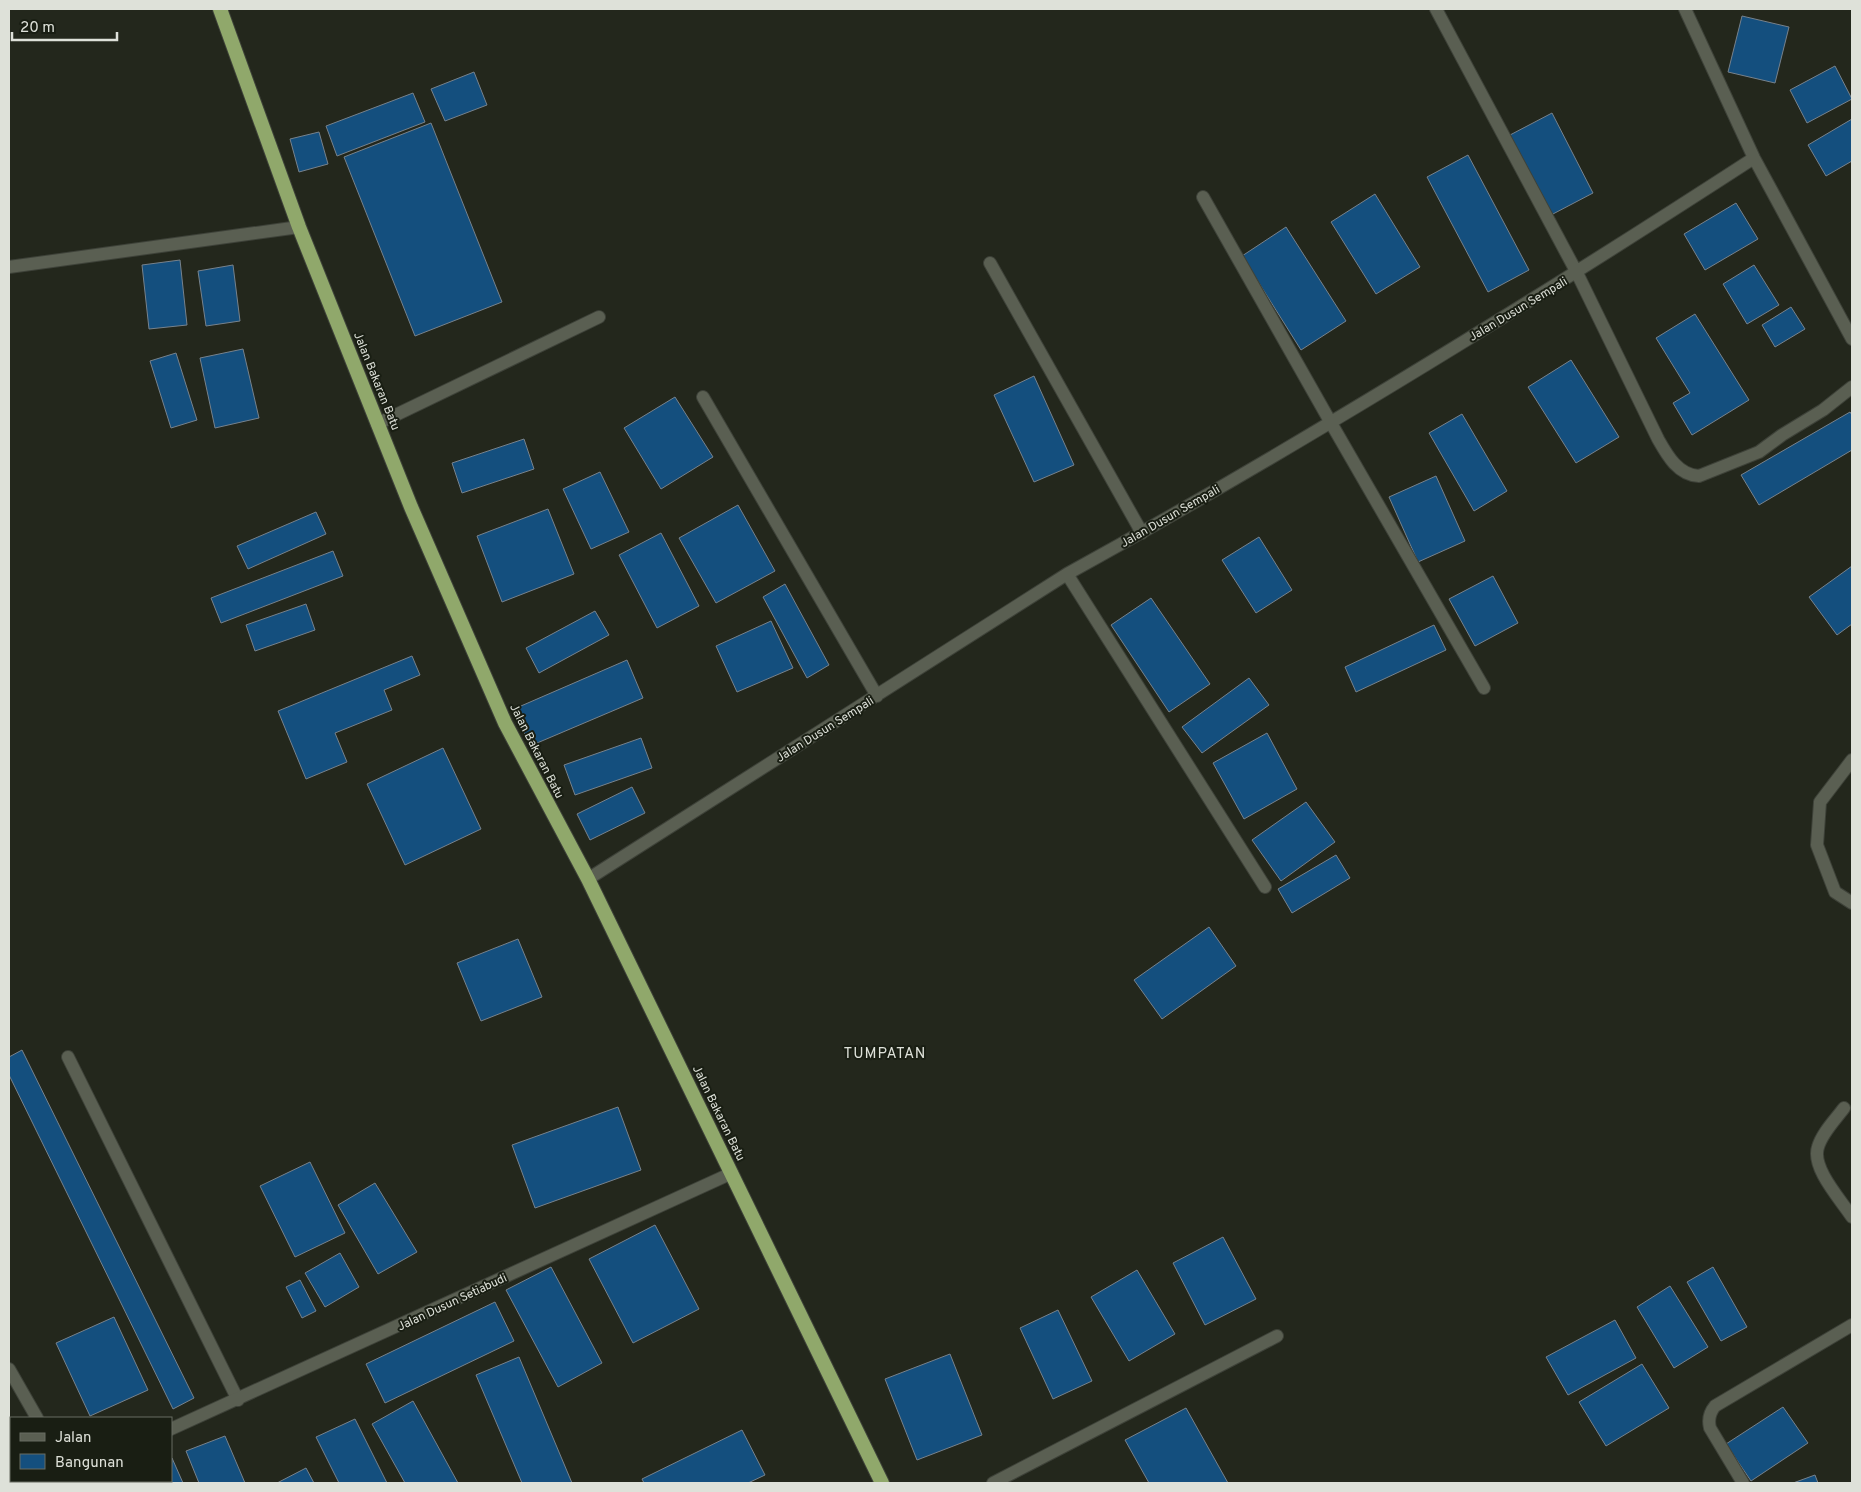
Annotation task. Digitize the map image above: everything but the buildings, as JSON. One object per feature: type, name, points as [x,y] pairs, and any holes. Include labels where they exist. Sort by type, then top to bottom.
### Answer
[{"type":"highway","name":"Jalan Bakaran Batu","points":[[220,9],[299,227],[377,424],[411,508],[505,723],[588,879],[882,1483]]},
{"type":"street","points":[[1436,9],[1577,273],[1658,439],[1667,455],[1683,472],[1690,476],[1699,476],[1760,452],[1782,435],[1823,410],[1852,387]]},
{"type":"street","points":[[1685,9],[1754,158],[1852,339]]},
{"type":"street","name":"Jalan Dusun Sempali","points":[[588,879],[1067,574],[1331,422],[1577,273],[1754,158]]},
{"type":"street","points":[[1204,197],[1484,688]]},
{"type":"street","points":[[9,267],[299,227]]},
{"type":"street","points":[[990,263],[1142,532]]},
{"type":"street","points":[[377,424],[599,316]]},
{"type":"street","points":[[703,397],[877,696]]},
{"type":"street","points":[[1067,574],[1265,887]]},
{"type":"street","points":[[1852,760],[1820,802],[1817,845],[1835,892],[1852,903]]},
{"type":"street","points":[[68,1057],[238,1400]]},
{"type":"street","points":[[1844,1108],[1822,1138],[1818,1147],[1817,1159],[1821,1171],[1852,1217]]},
{"type":"street","name":"Jalan Dusun Setiabudi","points":[[172,1429],[732,1173]]},
{"type":"street","points":[[1743,1483],[1710,1428],[1709,1419],[1712,1409],[1852,1325]]},
{"type":"street","points":[[993,1483],[1277,1336]]},
{"type":"street","points":[[9,1369],[36,1417]]},
{"type":"district","name":"TUMPATAN","points":[[885,1053]]}]
